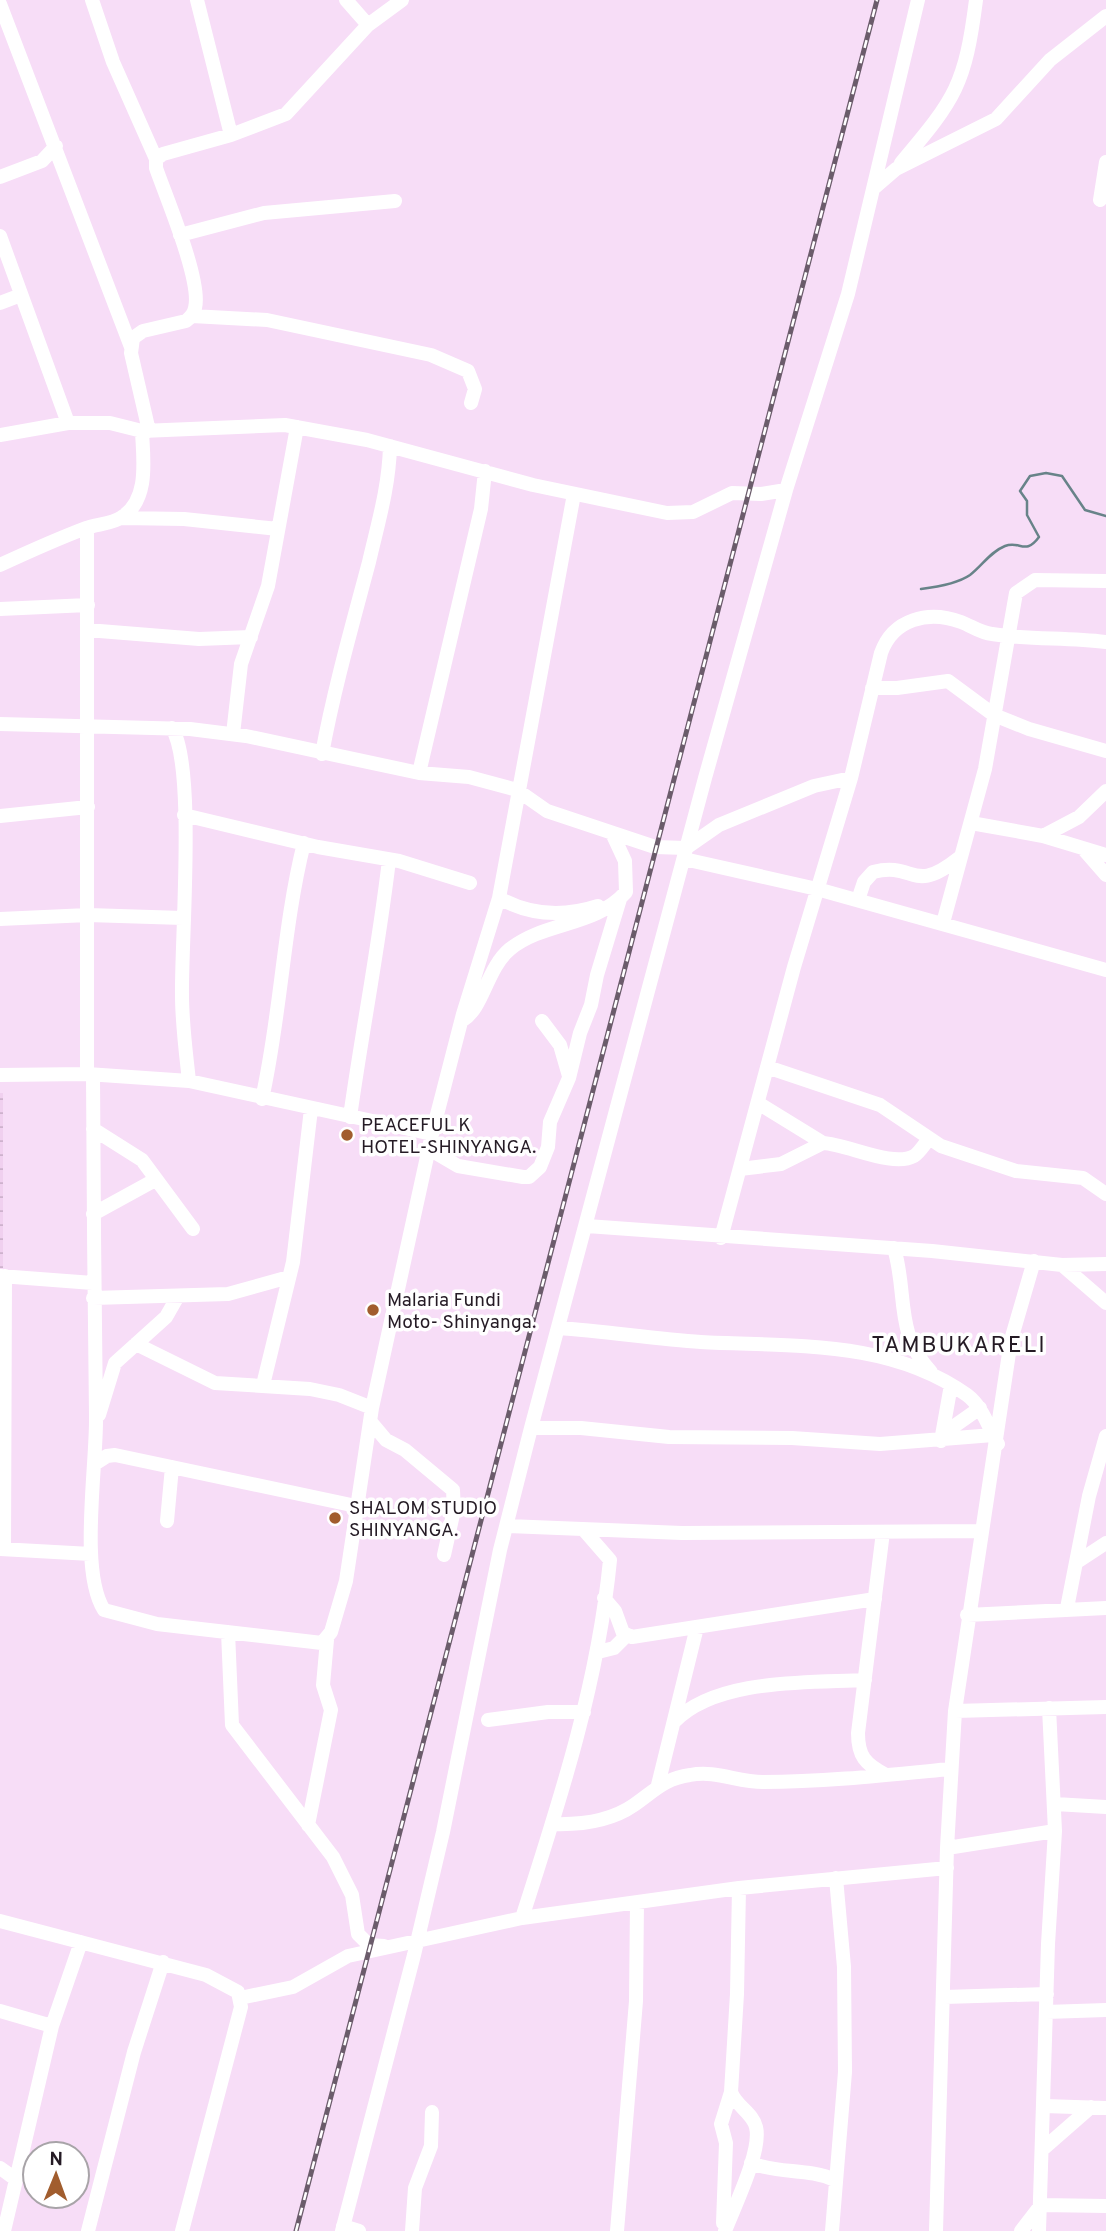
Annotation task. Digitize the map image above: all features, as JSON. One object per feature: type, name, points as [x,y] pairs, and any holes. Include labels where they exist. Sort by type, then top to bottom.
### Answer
[{"type":"street","points":[[92,0],[113,62],[156,159],[156,168],[180,235],[196,294],[192,316],[186,321],[143,331],[133,338],[131,347]]},
{"type":"street","points":[[197,0],[231,135]]},
{"type":"street","points":[[346,0],[368,25]]},
{"type":"street","points":[[156,159],[163,153],[231,135],[286,114],[368,25],[402,0]]},
{"type":"street","points":[[359,2231],[343,2229],[443,1832],[506,1526],[685,853],[786,490],[845,306],[918,0]]},
{"type":"street","points":[[874,188],[896,169],[940,118],[956,90],[970,52],[976,0]]},
{"type":"street","points":[[0,4],[131,347],[146,430],[144,476],[135,504],[122,518]]},
{"type":"street","points":[[896,169],[996,119],[1049,60],[1106,16]]},
{"type":"street","points":[[0,177],[43,161],[56,146]]},
{"type":"street","points":[[1100,200],[1106,162]]},
{"type":"street","points":[[180,235],[264,214],[395,201]]},
{"type":"street","points":[[0,236],[68,423]]},
{"type":"street","points":[[0,303],[21,295]]},
{"type":"street","points":[[192,316],[267,320],[431,355],[468,372],[475,389],[471,403]]},
{"type":"street","points":[[0,435],[68,423],[110,423],[146,430],[255,425],[298,427],[390,446],[639,509],[681,514],[701,509],[724,495],[786,490]]},
{"type":"street","points":[[233,734],[241,664],[268,586],[298,427]]},
{"type":"street","points":[[322,754],[332,699],[353,631],[381,516],[390,446]]},
{"type":"street","points":[[419,774],[481,509],[485,471]]},
{"type":"street","points":[[308,1825],[330,1717],[323,1685],[327,1640],[348,1571],[371,1414],[430,1141],[461,1021],[499,898],[574,494]]},
{"type":"street","points":[[0,565],[87,528],[122,518],[184,519],[278,529]]},
{"type":"street","points":[[87,528],[88,915],[96,1418],[91,1554],[97,1600],[104,1610],[157,1624],[322,1643],[327,1640]]},
{"type":"street","points":[[943,923],[985,769],[1016,593],[1026,584],[1048,579],[1106,581]]},
{"type":"street","points":[[0,609],[88,605]]},
{"type":"street","points":[[721,1238],[817,889],[851,778],[885,640],[903,623],[939,618],[958,621],[991,634],[1106,642]]},
{"type":"street","points":[[87,630],[199,639],[251,637]]},
{"type":"street","points":[[872,688],[897,688],[948,681],[994,715],[1029,729],[1106,751]]},
{"type":"street","points":[[0,724],[172,728],[233,734],[419,774],[469,777],[517,790],[547,811],[655,848],[685,853],[1106,970]]},
{"type":"street","points":[[172,728],[180,746],[184,815],[182,998],[189,1081]]},
{"type":"street","points":[[685,853],[719,825],[814,786],[851,778]]},
{"type":"street","points":[[1043,836],[1079,817],[1106,791]]},
{"type":"street","points":[[0,816],[88,807]]},
{"type":"street","points":[[184,815],[389,860],[470,883]]},
{"type":"street","points":[[971,822],[1043,836],[1106,855]]},
{"type":"street","points":[[461,1021],[475,1008],[497,961],[512,948],[532,936],[595,916],[626,892],[625,861],[612,833]]},
{"type":"street","points":[[262,1099],[278,1021],[293,888],[304,843]]},
{"type":"street","points":[[1084,850],[1106,874]]},
{"type":"street","points":[[858,900],[864,882],[873,872],[897,870],[924,878],[940,873],[959,858]]},
{"type":"street","points":[[350,1117],[367,996],[381,930],[389,860]]},
{"type":"street","points":[[499,898],[515,906],[550,913],[586,910],[620,899]]},
{"type":"street","points":[[0,1075],[90,1074],[189,1081],[350,1117],[430,1141],[458,1166],[529,1177],[544,1159],[550,1122],[569,1078],[620,899]]},
{"type":"street","points":[[0,919],[88,915],[183,918]]},
{"type":"street","points":[[542,1021],[560,1045],[569,1078]]},
{"type":"street","points":[[767,1067],[880,1105],[928,1140],[1016,1171],[1083,1178],[1106,1194]]},
{"type":"street","points":[[758,1103],[823,1143],[880,1157],[905,1159],[915,1155],[928,1140]]},
{"type":"street","points":[[263,1385],[289,1277],[311,1109]]},
{"type":"street","points":[[93,1129],[136,1154],[193,1229]]},
{"type":"street","points":[[740,1169],[781,1164],[823,1143]]},
{"type":"street","points":[[93,1214],[155,1180]]},
{"type":"street","points":[[587,1226],[721,1238],[894,1248],[1062,1265],[1106,1264]]},
{"type":"street","points":[[894,1248],[899,1264],[904,1325],[911,1344],[932,1373]]},
{"type":"street","points":[[936,2231],[947,1848],[955,1711],[967,1615],[1012,1340],[1034,1261]]},
{"type":"street","points":[[1062,1265],[1106,1303]]},
{"type":"street","points":[[91,1554],[2,1548],[3,1276],[93,1290],[178,1296],[228,1294],[289,1277]]},
{"type":"street","points":[[96,1418],[102,1410],[115,1363],[166,1317],[178,1296]]},
{"type":"street","points":[[558,1328],[620,1331],[697,1342],[839,1348],[877,1354],[932,1373],[951,1385],[980,1409],[995,1440]]},
{"type":"street","points":[[136,1344],[215,1383],[263,1385],[339,1395],[371,1414],[386,1440],[405,1450],[453,1490],[454,1510],[444,1555]]},
{"type":"street","points":[[942,1437],[951,1385]]},
{"type":"street","points":[[942,1437],[980,1409]]},
{"type":"street","points":[[531,1428],[581,1428],[669,1437],[792,1438],[867,1444],[942,1437],[995,1440]]},
{"type":"street","points":[[1067,1608],[1086,1506],[1106,1436]]},
{"type":"street","points":[[96,1463],[107,1456],[115,1455],[356,1506]]},
{"type":"street","points":[[167,1521],[172,1467]]},
{"type":"street","points":[[500,1550],[534,1525]]},
{"type":"street","points":[[506,1526],[748,1534],[982,1531]]},
{"type":"street","points":[[583,1529],[603,1548],[610,1560]]},
{"type":"street","points":[[522,1918],[584,1712],[598,1652],[610,1560],[619,1531]]},
{"type":"street","points":[[883,1532],[858,1749],[864,1761],[887,1776]]},
{"type":"street","points":[[1077,1562],[1106,1543]]},
{"type":"street","points":[[604,1598],[615,1611],[626,1636]]},
{"type":"street","points":[[598,1652],[614,1648],[626,1636],[638,1637],[875,1600]]},
{"type":"street","points":[[967,1615],[1106,1608]]},
{"type":"street","points":[[659,1785],[698,1627]]},
{"type":"street","points":[[228,1632],[232,1726],[308,1825],[319,1835],[346,1881],[355,1908],[358,1934],[369,1945],[396,1947]]},
{"type":"street","points":[[674,1721],[706,1700],[755,1688],[865,1681]]},
{"type":"street","points":[[955,1711],[1106,1707]]},
{"type":"street","points":[[1039,2231],[1046,1994],[1055,1831],[1049,1708]]},
{"type":"street","points":[[488,1720],[548,1712],[584,1712]]},
{"type":"street","points":[[552,1824],[586,1824],[618,1813],[634,1805],[659,1785],[677,1777],[700,1773],[730,1775],[752,1782],[887,1776],[950,1769]]},
{"type":"street","points":[[1055,1804],[1106,1807]]},
{"type":"street","points":[[947,1848],[1055,1831]]},
{"type":"street","points":[[240,1998],[293,1987],[348,1956],[396,1947],[417,1938],[522,1918],[738,1888],[947,1868]]},
{"type":"street","points":[[832,2231],[845,2060],[844,1967],[835,1878]]},
{"type":"street","points":[[724,2231],[726,2143],[721,2124],[731,2092],[737,1994],[738,1888]]},
{"type":"street","points":[[617,2231],[636,2001],[637,1902]]},
{"type":"street","points":[[0,1921],[163,1962],[234,1987],[241,2007],[182,2231]]},
{"type":"street","points":[[4,2231],[14,2178],[52,2026],[81,1942]]},
{"type":"street","points":[[88,2231],[134,2052],[163,1962]]},
{"type":"street","points":[[944,1997],[1046,1994]]},
{"type":"street","points":[[1046,2012],[1106,2010]]},
{"type":"street","points":[[0,2011],[52,2026]]},
{"type":"street","points":[[724,2231],[731,2210],[748,2178],[756,2124],[731,2092]]},
{"type":"street","points":[[1044,2106],[1098,2108]]},
{"type":"street","points":[[1043,2149],[1098,2108]]},
{"type":"street","points":[[412,2231],[415,2188],[431,2146],[432,2112]]},
{"type":"street","points":[[751,2163],[775,2171],[814,2172],[835,2180]]},
{"type":"street","points":[[0,2168],[14,2178]]},
{"type":"street","points":[[1041,2205],[1106,2206]]},
{"type":"street","points":[[1021,2231],[1041,2205]]},
{"type":"shaded area","points":[[0,1093],[3,1093],[3,1268],[0,1268]]},
{"type":"waterway","points":[[921,589],[947,585],[965,578],[1005,546],[1026,547],[1034,543],[1039,537],[1027,515],[1027,501],[1020,491],[1030,476],[1046,473],[1062,476],[1085,510],[1106,516]]},
{"type":"railway","points":[[296,2231],[877,0]]},
{"type":"place","name":"PEACEFUL K HOTEL-SHINYANGA.","points":[[347,1135]]},
{"type":"place","name":"Malaria Fundi Moto- Shinyanga.","points":[[373,1310]]},
{"type":"place","name":"SHALOM STUDIO SHINYANGA.","points":[[335,1518]]},
{"type":"district","name":"TAMBUKARELI","points":[[959,1344]]}]
